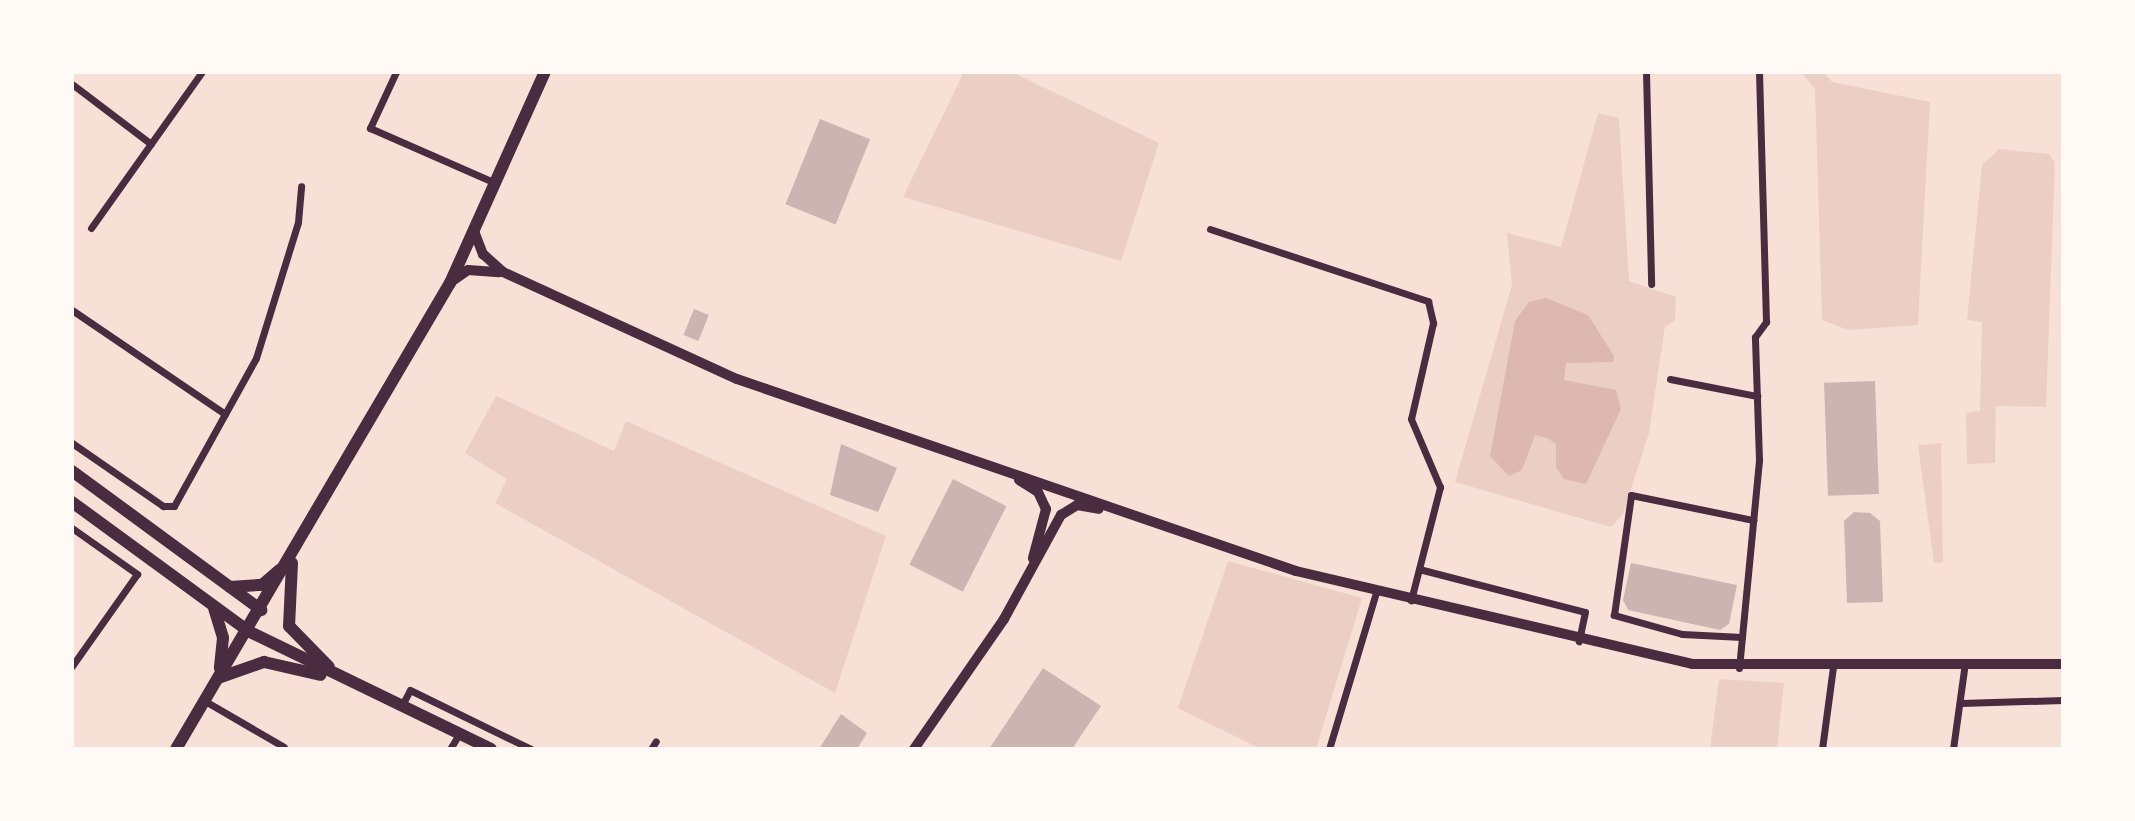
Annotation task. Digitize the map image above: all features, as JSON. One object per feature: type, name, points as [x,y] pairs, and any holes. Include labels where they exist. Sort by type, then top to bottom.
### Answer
[{"type":"main road","points":[[176,749],[261,610],[450,283],[545,72]]},
{"type":"main road","points":[[72,471],[261,610]]},
{"type":"main road","points":[[72,502],[248,631],[348,683],[491,749]]},
{"type":"main road","points":[[227,587],[262,585],[293,555]]},
{"type":"main road","points":[[293,555],[289,626],[348,683]]},
{"type":"main road","points":[[214,608],[223,638],[218,678]]},
{"type":"main road","points":[[218,678],[277,662],[348,683]]},
{"type":"street","points":[[91,228],[202,72]]},
{"type":"street","points":[[396,72],[370,128],[495,183]]},
{"type":"street","points":[[1646,72],[1651,284]]},
{"type":"street","points":[[1739,668],[1753,520],[1757,396],[1755,337],[1766,322],[1759,72]]},
{"type":"street","points":[[72,84],[151,144]]},
{"type":"street","points":[[72,443],[163,506],[174,506],[256,358],[298,222],[301,186]]},
{"type":"street","points":[[1210,229],[1428,301],[1433,323],[1411,419],[1440,488],[1411,600]]},
{"type":"street","points":[[474,231],[483,254],[503,272],[737,379],[993,467],[1114,513],[1376,592],[1578,642],[1739,668],[1965,663],[2063,664]]},
{"type":"street","points":[[450,283],[468,270],[503,272]]},
{"type":"street","points":[[72,310],[225,414]]},
{"type":"street","points":[[1670,379],[1757,396]]},
{"type":"street","points":[[993,467],[1043,499],[1032,567]]},
{"type":"street","points":[[1742,637],[1682,634],[1614,615],[1631,495],[1753,520]]},
{"type":"street","points":[[914,749],[1068,509],[1114,513]]},
{"type":"street","points":[[72,528],[137,574],[73,661]]},
{"type":"street","points":[[1419,569],[1585,612],[1578,642]]},
{"type":"street","points":[[1329,749],[1376,592]]},
{"type":"street","points":[[1953,749],[1965,663]]},
{"type":"street","points":[[1822,749],[1833,667]]},
{"type":"street","points":[[401,708],[410,690],[531,749]]},
{"type":"street","points":[[1961,703],[2063,700]]},
{"type":"street","points":[[205,701],[284,747]]},
{"type":"street","points":[[450,749],[459,734]]},
{"type":"street","points":[[651,749],[656,741]]},
{"type":"shaded area","points":[[964,72],[1012,72],[1159,143],[1121,261],[903,197]]},
{"type":"shaded area","points":[[1801,72],[1823,72],[1832,82],[1930,102],[1918,325],[1848,330],[1822,320],[1815,89]]},
{"type":"shaded area","points":[[1598,113],[1619,118],[1629,281],[1676,297],[1675,321],[1665,326],[1649,433],[1623,514],[1611,527],[1455,482],[1512,285],[1507,233],[1561,247]]},
{"type":"shaded area","points":[[1999,149],[2049,154],[2055,163],[2046,407],[1996,406],[1995,463],[1967,464],[1966,413],[1980,411],[1982,322],[1967,320],[1982,165]]},
{"type":"shaded area","points":[[1546,298],[1588,315],[1614,356],[1613,362],[1566,363],[1564,380],[1616,390],[1621,409],[1586,484],[1564,479],[1556,467],[1556,444],[1547,438],[1535,435],[1522,470],[1509,476],[1490,456],[1515,321],[1529,302]]},
{"type":"shaded area","points":[[496,396],[614,451],[626,421],[886,536],[835,693],[495,503],[507,479],[465,453]]},
{"type":"shaded area","points":[[1941,443],[1943,562],[1934,563],[1918,445]]},
{"type":"shaded area","points":[[1228,561],[1362,598],[1316,749],[1261,749],[1178,708]]},
{"type":"shaded area","points":[[1719,679],[1784,683],[1777,749],[1710,749]]},
{"type":"building","points":[[820,119],[870,139],[836,225],[786,204]]},
{"type":"building","points":[[694,309],[709,315],[698,341],[684,335]]},
{"type":"building","points":[[1875,381],[1879,494],[1828,496],[1824,383]]},
{"type":"building","points":[[841,444],[897,468],[878,512],[830,495]]},
{"type":"building","points":[[953,479],[1006,506],[963,592],[909,565]]},
{"type":"building","points":[[1854,512],[1870,513],[1880,521],[1883,602],[1847,603],[1844,521]]},
{"type":"building","points":[[1631,563],[1737,585],[1729,624],[1720,630],[1628,610],[1623,600]]},
{"type":"building","points":[[1043,668],[1101,706],[1072,749],[989,749]]},
{"type":"building","points":[[841,714],[867,733],[857,749],[819,749]]}]
